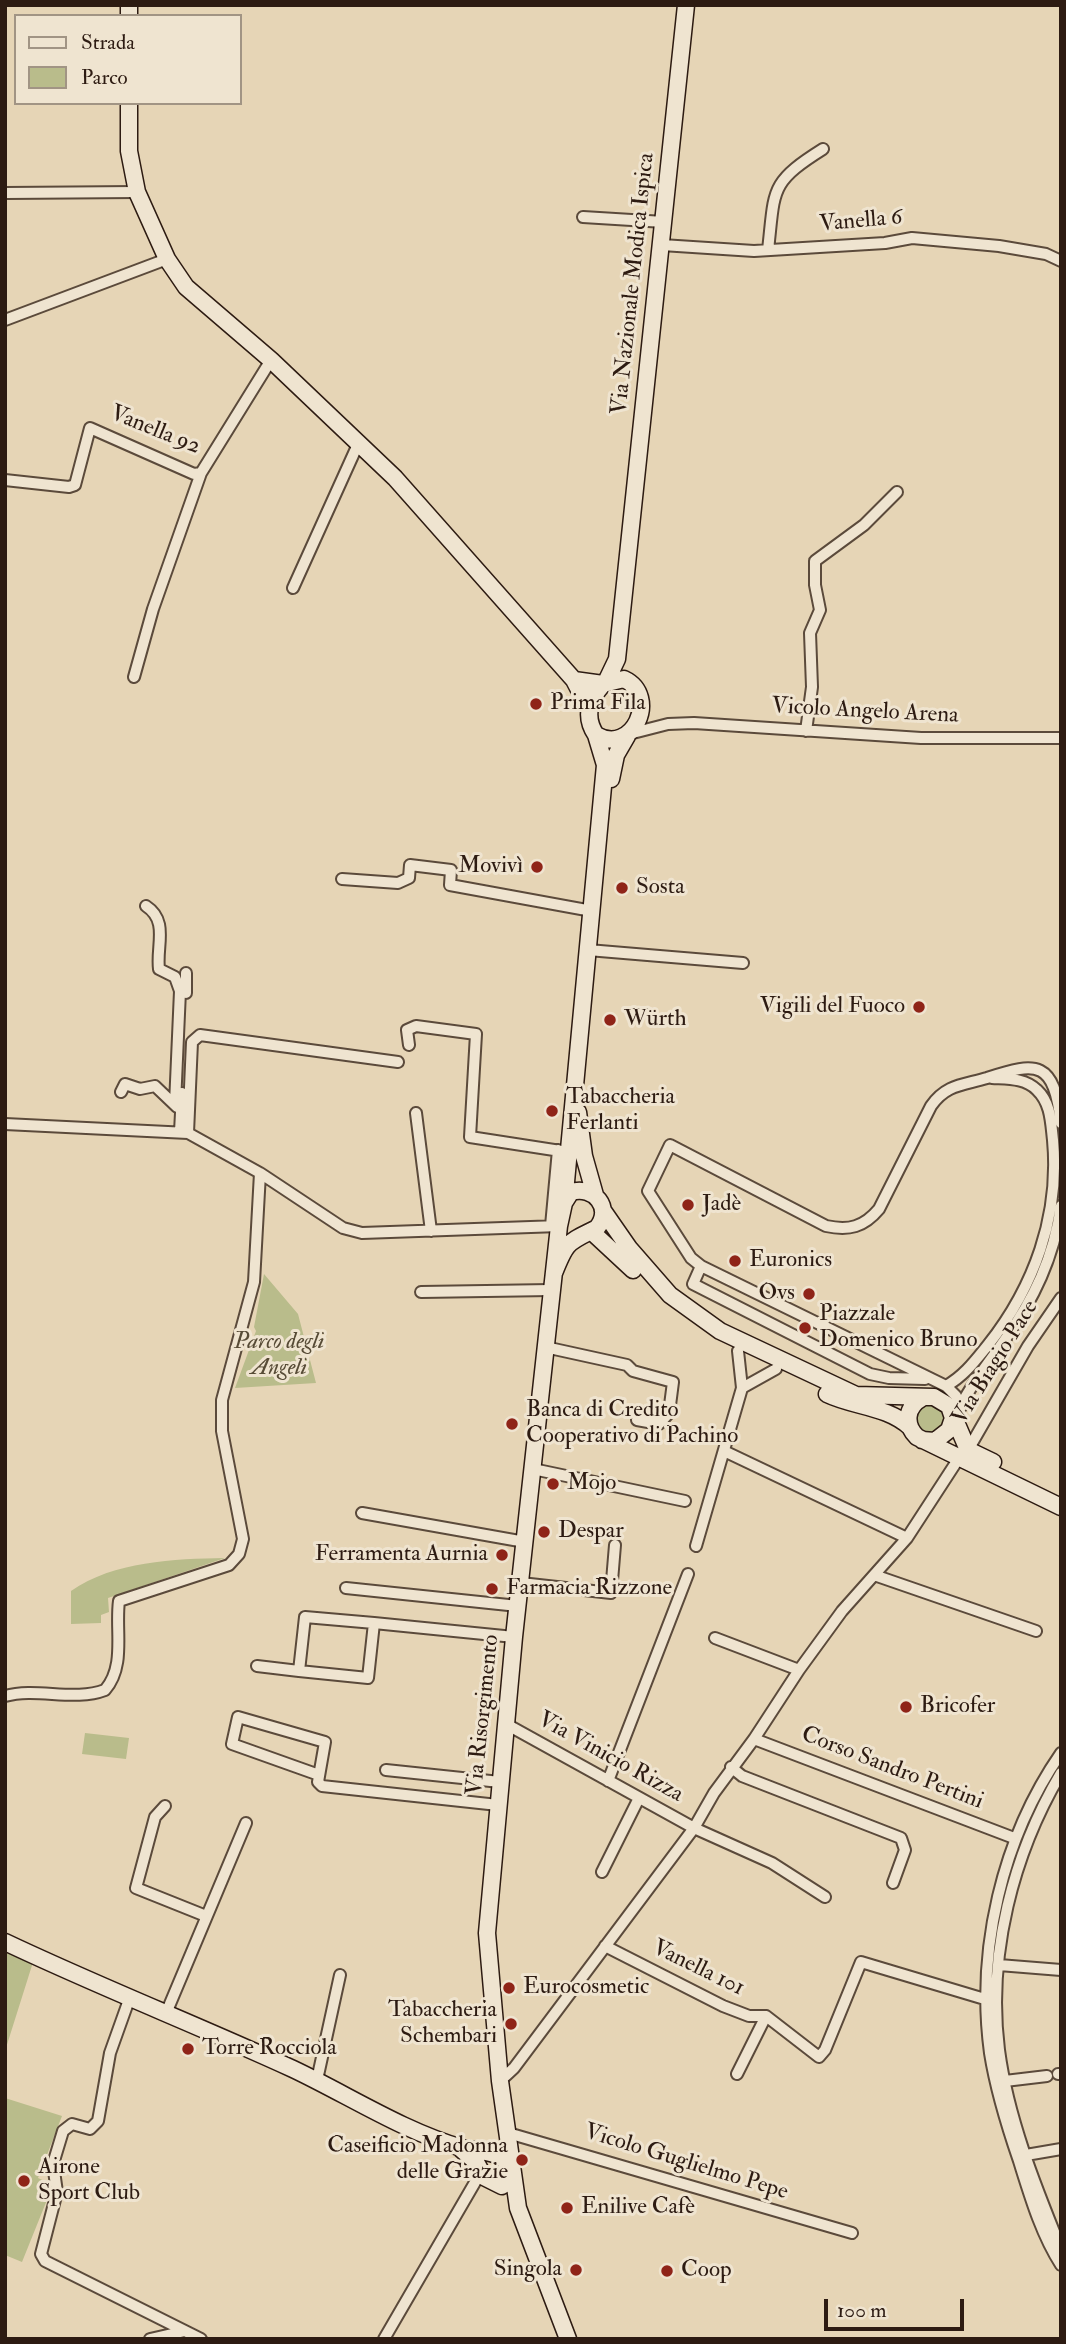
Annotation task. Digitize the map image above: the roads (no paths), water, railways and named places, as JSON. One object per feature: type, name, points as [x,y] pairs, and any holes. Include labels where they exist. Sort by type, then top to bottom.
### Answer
[{"type":"main road","name":"Via Nazionale Modica Ispica","points":[[627,568],[686,5]]},
{"type":"main road","points":[[129,105],[129,151],[137,192],[167,259],[196,297],[271,360],[359,442],[468,558],[574,680],[589,709],[590,723],[605,765],[577,1061],[562,1151],[554,1273]]},
{"type":"main road","points":[[589,709],[617,659],[627,568]]},
{"type":"main road","points":[[597,854],[607,816],[613,765],[628,735],[638,723],[642,705],[626,660],[629,624],[627,568]]},
{"type":"main road","points":[[574,680],[604,683],[624,680],[634,686]]},
{"type":"main road","points":[[596,736],[613,741],[628,735]]},
{"type":"main road","points":[[577,1061],[579,1130],[595,1195],[629,1248],[670,1295],[720,1331],[856,1395],[927,1391],[945,1402],[955,1416],[964,1454],[1061,1507]]},
{"type":"main road","points":[[559,1216],[570,1192],[580,1189],[595,1195]]},
{"type":"main road","points":[[554,1273],[567,1245],[601,1223],[604,1212]]},
{"type":"main road","points":[[559,1216],[620,1254],[663,1302],[718,1342],[846,1403],[898,1416],[922,1440],[964,1454],[1061,1496]]},
{"type":"main road","name":"Via Risorgimento","points":[[507,2126],[500,2081],[487,1933],[514,1637],[554,1273]]},
{"type":"main road","points":[[910,1427],[910,1410],[927,1391]]},
{"type":"main road","points":[[922,1440],[940,1438],[955,1416]]},
{"type":"main road","points":[[5,1942],[167,2011],[458,2147],[504,2160]]},
{"type":"main road","points":[[487,2176],[502,2178],[503,2135],[507,2126]]},
{"type":"main road","points":[[458,2147],[487,2176],[508,2192],[518,2208]]},
{"type":"main road","points":[[487,2176],[482,2160],[504,2160]]},
{"type":"main road","points":[[504,2160],[518,2208],[568,2339]]},
{"type":"street","points":[[768,250],[773,206],[782,178],[822,149]]},
{"type":"street","points":[[5,193],[137,192]]},
{"type":"street","points":[[583,217],[664,222]]},
{"type":"street","name":"Vanella 6","points":[[662,245],[768,250],[885,243],[912,238],[999,246],[1046,254],[1061,261]]},
{"type":"street","points":[[5,320],[167,259]]},
{"type":"street","name":"Vanella 92","points":[[5,480],[69,487],[75,485],[90,428],[194,474],[201,473],[271,360]]},
{"type":"street","points":[[293,588],[359,442]]},
{"type":"street","points":[[134,677],[153,609],[201,473]]},
{"type":"street","points":[[806,731],[812,687],[810,633],[820,610],[815,585],[815,561],[864,525],[898,492]]},
{"type":"street","points":[[642,705],[656,721],[668,724]]},
{"type":"street","name":"Vicolo Angelo Arena","points":[[628,735],[668,724],[921,738],[1061,738]]},
{"type":"street","points":[[342,879],[398,884],[409,878],[410,865],[451,870],[450,885],[592,911]]},
{"type":"street","points":[[146,906],[156,912],[161,926],[159,969],[175,977],[180,991],[178,1108],[184,1132]]},
{"type":"street","points":[[588,950],[743,963]]},
{"type":"street","points":[[178,1108],[186,973]]},
{"type":"street","points":[[5,1124],[184,1132],[260,1173],[343,1228],[362,1233],[431,1231],[559,1216],[562,1151],[470,1137],[476,1034],[416,1026],[407,1030],[409,1045]]},
{"type":"street","points":[[184,1132],[192,1042],[200,1035],[398,1062]]},
{"type":"street","points":[[927,1391],[769,1299],[701,1266],[691,1258],[648,1191],[670,1145],[826,1226],[854,1228],[871,1219],[879,1209],[935,1099],[952,1086],[1026,1066],[1043,1073],[1055,1093],[1061,1122]]},
{"type":"street","points":[[701,1266],[693,1284],[870,1374],[927,1391],[964,1374],[1016,1306],[1037,1263],[1050,1213],[1054,1151],[1045,1100],[1024,1082],[986,1078]]},
{"type":"street","points":[[121,1092],[125,1084],[140,1089],[155,1086],[178,1108]]},
{"type":"street","points":[[416,1113],[431,1231]]},
{"type":"street","points":[[5,1696],[28,1692],[91,1693],[105,1690],[115,1674],[118,1659],[119,1601],[229,1565],[239,1554],[243,1539],[222,1431],[222,1400],[254,1282],[260,1173]]},
{"type":"street","points":[[955,1416],[967,1392],[1016,1324],[1041,1281],[1054,1243],[1061,1206]]},
{"type":"street","points":[[421,1292],[551,1290]]},
{"type":"street","name":"Via Biagio Pace","points":[[500,2081],[514,2068],[694,1828],[731,1767],[754,1739],[842,1611],[907,1538],[964,1454],[1028,1346],[1061,1298]]},
{"type":"street","points":[[759,1318],[769,1299]]},
{"type":"street","points":[[545,1347],[627,1365],[633,1371],[673,1382],[669,1413],[659,1424],[637,1420]]},
{"type":"street","points":[[696,1546],[742,1388],[738,1351]]},
{"type":"street","points":[[742,1388],[776,1369]]},
{"type":"street","points":[[944,1385],[956,1396],[955,1416]]},
{"type":"street","points":[[724,1451],[907,1538]]},
{"type":"street","points":[[533,1469],[685,1501]]},
{"type":"street","points":[[362,1513],[525,1542]]},
{"type":"street","points":[[520,1583],[611,1593],[615,1545]]},
{"type":"street","points":[[608,1781],[688,1574]]},
{"type":"street","points":[[874,1575],[1036,1631]]},
{"type":"street","points":[[346,1588],[518,1606]]},
{"type":"street","points":[[299,1671],[305,1616],[514,1637]]},
{"type":"street","points":[[257,1666],[368,1678],[374,1623]]},
{"type":"street","points":[[715,1638],[799,1670]]},
{"type":"street","points":[[319,1776],[232,1744],[238,1717],[325,1742],[318,1782],[322,1786],[498,1805]]},
{"type":"street","name":"Via Vinicio Rizza","points":[[506,1724],[694,1828],[772,1863],[825,1897]]},
{"type":"street","name":"Corso Sandro Pertini","points":[[754,1739],[1014,1838]]},
{"type":"street","points":[[1061,1754],[1038,1789],[1014,1838],[993,1927],[988,2000],[990,2050],[1002,2109],[1036,2212],[1061,2265]]},
{"type":"street","points":[[731,1767],[742,1776],[901,1838],[905,1850],[893,1883]]},
{"type":"street","points":[[386,1770],[500,1782]]},
{"type":"street","points":[[1061,1773],[1020,1860],[1009,1903],[999,1965],[997,2024],[1005,2081],[1026,2155],[1061,2249]]},
{"type":"street","points":[[1049,1794],[1061,1800]]},
{"type":"street","points":[[602,1872],[639,1798]]},
{"type":"street","points":[[165,1806],[155,1817],[136,1888],[206,1916]]},
{"type":"street","points":[[167,2011],[246,1823]]},
{"type":"street","name":"Vanella 101","points":[[605,1947],[723,2006],[749,2016],[766,2016],[819,2057],[825,2050],[861,1962],[988,2000]]},
{"type":"street","points":[[999,1965],[1061,1970]]},
{"type":"street","points":[[317,2080],[340,1975]]},
{"type":"street","points":[[130,1997],[110,2053],[98,2121],[90,2129],[72,2124],[63,2131],[53,2164],[57,2192],[41,2254],[45,2261],[201,2339]]},
{"type":"street","points":[[737,2074],[766,2016]]},
{"type":"street","points":[[1005,2081],[1055,2075]]},
{"type":"street","name":"Vicolo Guglielmo Pepe","points":[[507,2126],[852,2233]]},
{"type":"street","points":[[1026,2155],[1061,2148]]},
{"type":"street","points":[[384,2339],[471,2194],[487,2176]]},
{"type":"street","points":[[150,2339],[185,2331]]},
{"type":"place","name":"Prima Fila","points":[[536,704]]},
{"type":"place","name":"Movivì","points":[[537,867]]},
{"type":"place","name":"Sosta","points":[[622,888]]},
{"type":"place","name":"Vigili del Fuoco","points":[[919,1007]]},
{"type":"place","name":"Würth","points":[[610,1020]]},
{"type":"place","name":"Tabaccheria Ferlanti","points":[[552,1111]]},
{"type":"place","name":"Jadè","points":[[688,1205]]},
{"type":"place","name":"Euronics","points":[[735,1261]]},
{"type":"place","name":"Ovs","points":[[809,1294]]},
{"type":"place","name":"Piazzale Domenico Bruno","points":[[805,1328]]},
{"type":"place","name":"Banca di Credito Cooperativo di Pachino","points":[[512,1424]]},
{"type":"place","name":"Mojo","points":[[553,1484]]},
{"type":"place","name":"Despar","points":[[544,1532]]},
{"type":"place","name":"Ferramenta Aurnia","points":[[502,1555]]},
{"type":"place","name":"Farmacia Rizzone","points":[[492,1589]]},
{"type":"place","name":"Bricofer","points":[[906,1707]]},
{"type":"place","name":"Eurocosmetic","points":[[509,1988]]},
{"type":"place","name":"Tabaccheria Schembari","points":[[511,2024]]},
{"type":"place","name":"Torre Rocciola","points":[[188,2049]]},
{"type":"place","name":"Caseificio Madonna delle Grazie","points":[[522,2160]]},
{"type":"place","name":"Airone Sport Club","points":[[24,2181]]},
{"type":"place","name":"Enilive Cafè","points":[[567,2208]]},
{"type":"place","name":"Singola","points":[[576,2270]]},
{"type":"place","name":"Coop","points":[[667,2271]]},
{"type":"park label","name":"Parco degli Angeli","points":[[279,1356]]}]
